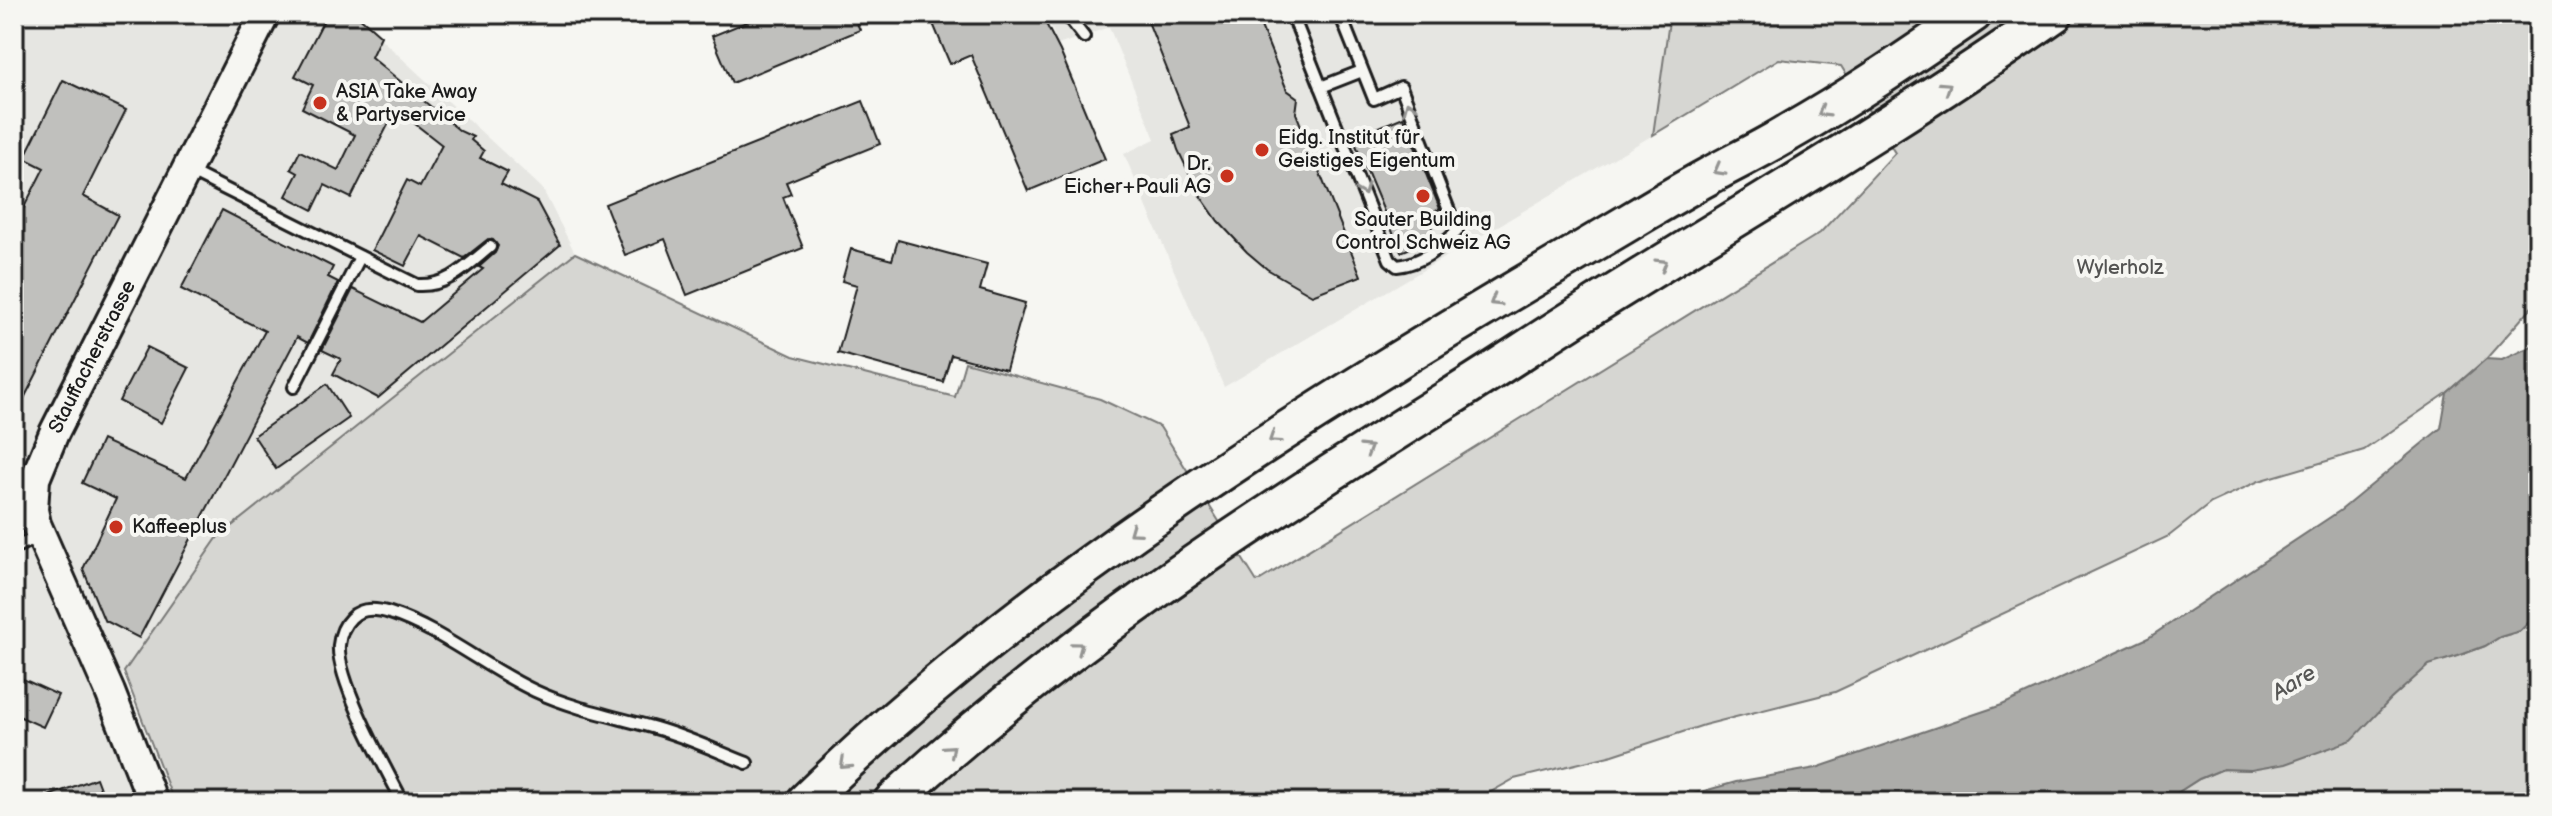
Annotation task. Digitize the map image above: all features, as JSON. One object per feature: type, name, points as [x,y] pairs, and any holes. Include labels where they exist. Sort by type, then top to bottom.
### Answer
[{"type":"highway","points":[[805,802],[924,693],[1027,610],[1198,487],[1422,345],[1857,91],[1973,14]]},
{"type":"highway","points":[[892,802],[963,739],[1064,657],[1230,537],[1595,305],[1881,129],[2054,14]]},
{"type":"street","name":"Stauffacherstrasse","points":[[29,521],[35,479],[44,453],[265,14]]},
{"type":"street","points":[[29,521],[110,692],[153,802]]},
{"type":"lane","points":[[1066,14],[1084,37]]},
{"type":"lane","points":[[1292,14],[1390,260],[1397,266],[1406,265],[1443,246],[1457,231],[1401,87],[1374,99],[1340,14]]},
{"type":"lane","points":[[1321,87],[1362,71]]},
{"type":"lane","points":[[186,169],[411,283],[425,286],[452,277],[490,247]]},
{"type":"lane","points":[[294,387],[360,257]]},
{"type":"lane","points":[[14,548],[29,521]]},
{"type":"lane","points":[[403,802],[366,728],[346,679],[339,648],[344,628],[353,615],[370,608],[392,613],[568,706],[665,731],[747,763]]},
{"type":"shaded area","points":[[14,14],[354,14],[542,188],[575,253],[218,537],[110,692],[153,802],[14,802]]},
{"type":"shaded area","points":[[1046,14],[1670,14],[1653,135],[1224,387],[1124,154],[1155,139],[1109,27],[1058,45]]},
{"type":"green space","name":"Wylerholz","points":[[1670,14],[2538,14],[2538,300],[2486,359],[2447,393],[2364,450],[2259,481],[2211,503],[2169,536],[1835,692],[1704,725],[1613,755],[1514,779],[1473,802],[174,802],[124,672],[218,537],[575,253],[793,356],[955,397],[965,362],[1100,399],[1160,427],[1257,582],[1820,233],[1895,153],[1841,66],[1779,59],[1653,135]]},
{"type":"green space","points":[[2538,613],[2538,802],[2163,802],[2199,779],[2223,769],[2251,770],[2391,699],[2429,664],[2520,631]]},
{"type":"water","name":"Aare","points":[[2538,343],[2538,613],[2520,631],[2429,665],[2352,740],[2285,764],[2251,770],[2223,769],[2199,779],[2163,802],[1665,802],[1736,782],[1816,768],[2002,705],[2148,638],[2341,510],[2441,428],[2447,393],[2486,359],[2502,360]]},
{"type":"building","points":[[327,14],[356,14],[381,36],[371,57],[460,131],[473,137],[471,140],[484,151],[480,158],[508,172],[501,184],[537,202],[560,245],[378,398],[333,374],[341,359],[322,350],[353,289],[420,322],[483,269],[479,267],[495,253],[498,246],[488,239],[464,258],[421,236],[405,266],[372,250],[407,180],[420,187],[442,145],[396,109],[351,198],[325,185],[313,210],[286,196],[298,173],[291,169],[300,151],[338,170],[355,135],[302,108],[313,85],[295,76]]},
{"type":"building","points":[[766,14],[853,14],[860,30],[732,83],[712,36]]},
{"type":"building","points":[[929,14],[1041,14],[1060,51],[1105,159],[1028,191],[971,55],[950,64]]},
{"type":"building","points":[[1145,14],[1256,14],[1287,90],[1298,98],[1296,113],[1361,276],[1312,295],[1267,269],[1218,221],[1199,194],[1178,150],[1173,134],[1190,127]]},
{"type":"building","points":[[63,80],[126,110],[83,196],[118,215],[14,418],[14,290],[23,273],[14,269],[14,227],[44,168],[24,158]]},
{"type":"building","points":[[863,101],[880,144],[786,182],[791,194],[783,197],[803,248],[687,295],[665,239],[625,255],[605,204]]},
{"type":"building","points":[[1403,117],[1440,209],[1426,215],[1436,238],[1401,252],[1353,138]]},
{"type":"building","points":[[222,210],[333,267],[328,277],[338,282],[308,343],[297,337],[139,638],[104,620],[83,569],[116,499],[82,483],[102,440],[186,478],[265,331],[181,289]]},
{"type":"building","points":[[898,240],[987,264],[980,290],[1025,303],[1006,370],[951,355],[943,382],[838,353],[857,285],[842,281],[851,249],[892,260]]},
{"type":"building","points":[[147,347],[189,368],[161,423],[119,401]]},
{"type":"building","points":[[327,384],[349,418],[276,469],[254,436]]},
{"type":"building","points":[[14,675],[58,695],[43,727],[14,714]]},
{"type":"building","points":[[96,778],[105,802],[38,802],[38,800]]},
{"type":"place","name":"ASIA Take Away & Partyservice","points":[[320,103]]},
{"type":"place","name":"Eidg. Institut für Geistiges Eigentum","points":[[1262,150]]},
{"type":"place","name":"Dr. Eicher+Pauli AG","points":[[1227,176]]},
{"type":"place","name":"Sauter Building Control Schweiz AG","points":[[1423,196]]},
{"type":"place","name":"Kaffeeplus","points":[[116,527]]}]
